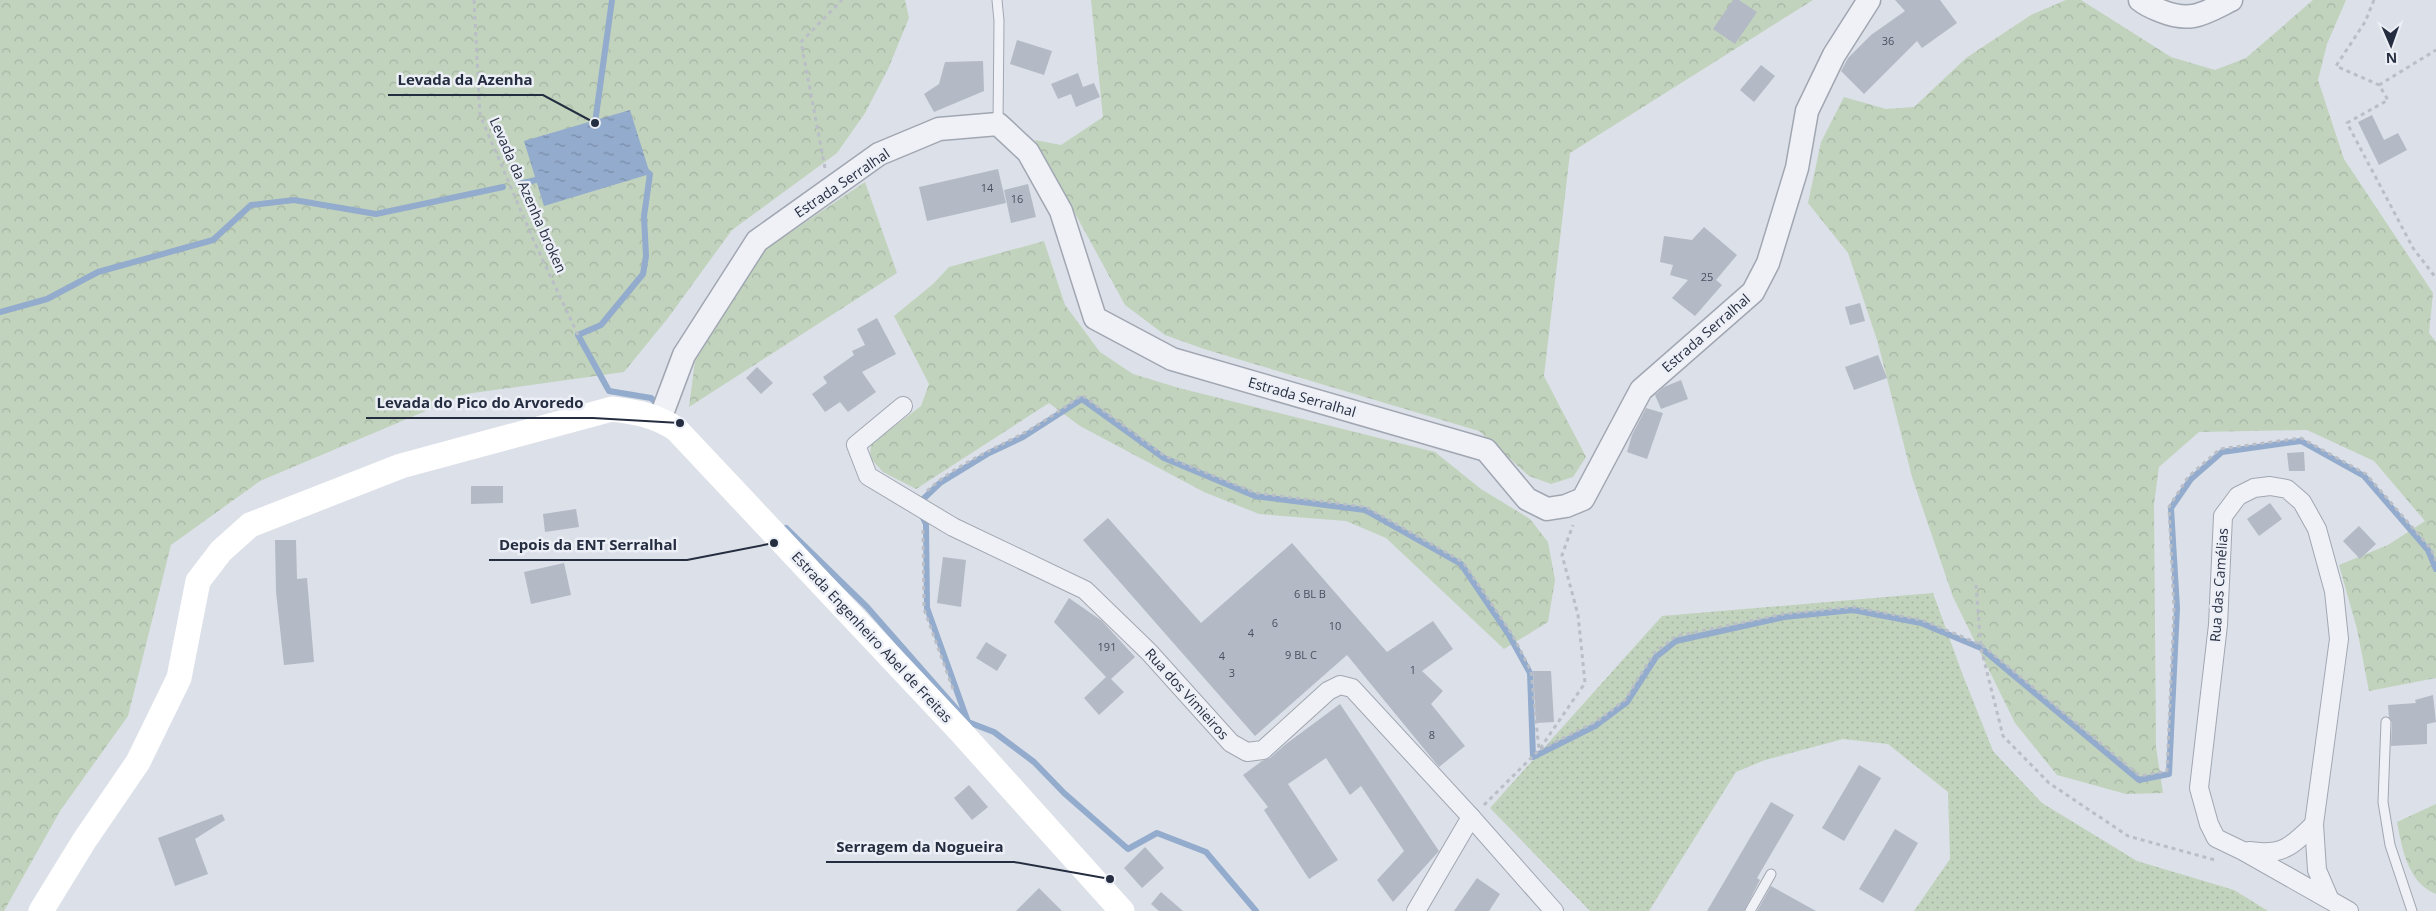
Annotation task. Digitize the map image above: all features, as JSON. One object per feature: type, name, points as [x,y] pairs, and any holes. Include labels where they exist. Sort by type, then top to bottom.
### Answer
[{"type":"main road","name":"Estrada Engenheiro Abel de Freitas","points":[[41,911],[84,841],[138,762],[179,678],[198,581],[221,551],[250,526],[401,466],[612,409],[663,413],[960,732],[1122,911]]},
{"type":"street","name":"Estrada Serralhal","points":[[663,413],[684,355],[757,241],[879,154],[939,129],[998,124],[1028,152],[1061,211],[1095,318],[1172,359],[1486,450],[1527,499],[1547,509],[1566,506],[1583,499],[1641,390],[1753,292],[1768,263],[1797,168],[1807,112],[1834,55],[1869,0]]},
{"type":"street","points":[[2140,0],[2145,5],[2181,18],[2204,13],[2231,0]]},
{"type":"street","name":"Rua dos Vimieiros","points":[[903,406],[856,445],[868,476],[953,527],[1085,590],[1149,652],[1231,743],[1247,752],[1263,750],[1328,691],[1340,685],[1352,688],[1471,817],[1554,911]]},
{"type":"street","name":"Rua das Camélias","points":[[2329,898],[2317,870],[2314,824],[2339,639],[2334,590],[2316,529],[2302,502],[2287,489],[2270,486],[2254,488],[2238,496],[2223,516],[2218,625],[2199,788],[2209,824],[2216,838],[2243,851],[2350,911]]},
{"type":"street","points":[[1416,911],[1471,817]]},
{"type":"street","name":"Rua das Camélias","points":[[2243,851],[2269,854],[2283,850],[2314,824]]},
{"type":"lane","points":[[997,0],[999,21],[998,124]]},
{"type":"lane","points":[[2386,722],[2383,802],[2390,845],[2412,911]]},
{"type":"lane","points":[[1750,911],[1771,874]]},
{"type":"path","name":"Levada da Azenha broken","points":[[474,0],[480,115],[533,239],[578,335]]},
{"type":"path","points":[[829,189],[801,42],[842,0]]},
{"type":"path","points":[[2374,0],[2365,22],[2336,66],[2379,85],[2388,100],[2346,123],[2413,248],[2436,278]]},
{"type":"path","points":[[2379,85],[2436,50]]},
{"type":"path","points":[[925,493],[938,481],[988,450],[1021,435],[1082,395],[1165,456],[1256,493],[1366,507],[1463,562],[1512,634],[1531,671],[1539,750]]},
{"type":"path","points":[[1539,750],[1597,721],[1625,700],[1654,653],[1676,636],[1784,614],[1853,607],[1922,620],[1982,645],[2140,776],[2166,771],[2174,608],[2169,507],[2188,478],[2220,449],[2302,438],[2366,474],[2431,549],[2436,561]]},
{"type":"path","points":[[1471,817],[1539,750],[1584,683],[1578,615],[1562,555],[1583,499]]},
{"type":"path","points":[[923,525],[924,609],[956,696]]},
{"type":"path","points":[[1976,585],[1981,648],[2004,736],[2049,783],[2128,836],[2219,862]]},
{"type":"green space","points":[[0,0],[905,0],[909,18],[888,69],[865,113],[837,153],[732,230],[668,318],[624,372],[466,394],[260,481],[171,545],[128,716],[60,811],[4,911],[0,911]]},
{"type":"green space","points":[[1091,0],[1813,0],[1570,153],[1544,376],[1586,457],[1573,477],[1551,484],[1529,476],[1479,431],[1204,349],[1165,335],[1125,305],[1035,140],[1061,145],[1103,117]]},
{"type":"green space","points":[[2066,0],[2081,0],[2171,57],[2215,70],[2246,58],[2313,0],[2346,0],[2327,44],[2318,80],[2344,159],[2433,293],[2429,333],[2436,342],[2436,678],[2369,691],[2357,629],[2339,565],[2388,545],[2425,521],[2374,461],[2307,430],[2199,432],[2159,467],[2154,504],[2156,747],[2163,793],[2126,794],[2057,775],[2015,723],[1953,597],[1912,477],[1878,343],[1848,253],[1808,203],[1821,142],[1844,97],[1886,109],[1914,107],[1966,58],[2031,15]]},
{"type":"green space","points":[[865,182],[897,273],[689,407],[695,361],[764,250]]},
{"type":"green space","points":[[1044,241],[1065,305],[1100,352],[1133,374],[1179,388],[1435,452],[1481,489],[1530,519],[1548,542],[1555,580],[1548,622],[1504,649],[1386,538],[1346,521],[1259,514],[1204,492],[1080,426],[1049,403],[916,489],[883,472],[870,458],[871,444],[921,406],[929,384],[894,316],[933,284],[949,267]]},
{"type":"green space","points":[[1933,593],[1993,751],[2042,803],[2137,861],[2234,890],[2268,911],[1914,911],[1950,859],[1948,792],[1888,744],[1843,739],[1765,760],[1736,772],[1649,911],[1590,911],[1490,808],[1662,616]]},
{"type":"green space","points":[[2436,804],[2436,894],[2426,889],[2413,874],[2404,854],[2397,822]]},
{"type":"water","points":[[630,110],[650,174],[544,206],[524,141]]},
{"type":"building","points":[[1733,0],[1739,0],[1757,12],[1735,44],[1713,29]]},
{"type":"building","points":[[1895,0],[1940,0],[1957,23],[1922,48],[1917,41],[1864,94],[1841,71],[1848,58],[1871,35],[1905,11]]},
{"type":"building","points":[[1017,40],[1052,51],[1044,75],[1010,64]]},
{"type":"building","points":[[983,61],[984,91],[934,112],[924,94],[939,84],[945,62]]},
{"type":"building","points":[[1761,65],[1775,76],[1754,102],[1740,90]]},
{"type":"building","points":[[1078,73],[1083,87],[1094,83],[1100,97],[1076,107],[1071,94],[1058,99],[1051,84]]},
{"type":"building","points":[[2372,115],[2384,140],[2398,133],[2407,150],[2379,165],[2358,122]]},
{"type":"building","points":[[998,169],[1006,203],[927,221],[919,187]]},
{"type":"building","points":[[1028,184],[1036,217],[1011,223],[1004,190]]},
{"type":"building","points":[[1704,227],[1737,255],[1716,280],[1722,285],[1695,316],[1672,298],[1688,280],[1670,275],[1673,265],[1660,262],[1664,236],[1692,240]]},
{"type":"building","points":[[1860,303],[1865,321],[1850,325],[1845,307]]},
{"type":"building","points":[[877,318],[896,354],[862,372],[876,392],[848,412],[840,402],[825,412],[812,394],[827,383],[823,377],[854,355],[852,351],[865,345],[857,329]]},
{"type":"building","points":[[1878,355],[1887,378],[1854,390],[1845,367]]},
{"type":"building","points":[[757,367],[773,383],[761,394],[746,378]]},
{"type":"building","points":[[1681,380],[1688,399],[1661,409],[1655,395],[1664,387]]},
{"type":"building","points":[[1646,408],[1663,413],[1647,459],[1627,452],[1632,435]]},
{"type":"building","points":[[2304,452],[2305,471],[2289,471],[2287,453]]},
{"type":"building","points":[[471,486],[503,486],[503,503],[471,504]]},
{"type":"building","points":[[2270,503],[2282,519],[2259,536],[2247,519]]},
{"type":"building","points":[[576,509],[579,527],[545,532],[543,514]]},
{"type":"building","points":[[1108,518],[1201,623],[1292,543],[1387,652],[1433,621],[1453,649],[1422,671],[1443,691],[1431,704],[1465,746],[1439,767],[1347,655],[1255,736],[1083,540]]},
{"type":"building","points":[[2359,526],[2376,544],[2360,559],[2343,541]]},
{"type":"building","points":[[275,540],[296,540],[297,579],[307,578],[314,662],[284,665],[276,592]]},
{"type":"building","points":[[943,557],[966,560],[961,607],[937,603]]},
{"type":"building","points":[[564,563],[571,595],[531,604],[524,572]]},
{"type":"building","points":[[1069,598],[1102,621],[1135,657],[1111,679],[1124,692],[1099,715],[1084,698],[1106,677],[1054,622]]},
{"type":"building","points":[[986,642],[1007,655],[997,671],[976,658]]},
{"type":"building","points":[[1533,671],[1551,671],[1554,722],[1536,723]]},
{"type":"building","points":[[2433,695],[2436,722],[2427,724],[2427,744],[2391,746],[2392,722],[2389,717],[2388,705],[2416,703],[2415,700]]},
{"type":"building","points":[[1340,704],[1439,851],[1393,902],[1377,880],[1404,851],[1361,786],[1350,795],[1326,758],[1288,784],[1338,860],[1309,879],[1264,810],[1268,807],[1243,775],[1262,761],[1270,758]]},
{"type":"building","points":[[1859,765],[1881,778],[1844,841],[1822,828]]},
{"type":"building","points":[[969,785],[988,807],[972,820],[954,798]]},
{"type":"building","points":[[1771,802],[1794,815],[1757,878],[1760,880],[1744,911],[1707,911]]},
{"type":"building","points":[[222,814],[225,820],[195,839],[208,874],[175,886],[158,838]]},
{"type":"building","points":[[1895,829],[1918,843],[1883,903],[1859,889]]},
{"type":"building","points":[[1145,847],[1164,868],[1142,888],[1124,868]]},
{"type":"building","points":[[1477,878],[1500,894],[1489,911],[1454,911]]},
{"type":"building","points":[[1771,886],[1816,911],[1757,911]]},
{"type":"building","points":[[1039,888],[1062,911],[1016,911]]},
{"type":"building","points":[[1161,892],[1183,911],[1159,911],[1151,904]]},
{"type":"waterway","points":[[595,123],[612,0]]},
{"type":"waterway","points":[[645,170],[650,174],[644,216],[646,256],[643,274],[601,325],[578,335],[609,391],[651,398],[660,406]]},
{"type":"waterway","points":[[518,184],[536,180],[542,174]]},
{"type":"waterway","points":[[0,312],[47,299],[98,272],[213,240],[251,205],[294,200],[376,214],[503,187]]},
{"type":"waterway","points":[[918,504],[940,483],[989,453],[1023,437],[1082,399],[1164,458],[1255,496],[1365,510],[1461,564],[1509,635],[1530,673],[1533,757],[1595,726],[1627,702],[1656,657],[1676,641],[1784,617],[1853,610],[1921,623],[1981,648],[2139,780],[2169,774],[2177,608],[2171,508],[2191,479],[2222,452],[2301,441],[2364,476],[2428,550],[2436,569]]},
{"type":"waterway","points":[[921,514],[926,524],[927,608],[968,722]]},
{"type":"waterway","points":[[786,528],[867,607],[968,722],[994,732],[1034,762],[1064,793],[1128,849],[1157,833],[1206,852],[1256,911]]},
{"type":"place","name":"Levada da Azenha","points":[[595,123]]},
{"type":"place","name":"Levada do Pico do Arvoredo","points":[[680,423]]},
{"type":"place","name":"Depois da ENT Serralhal","points":[[774,543]]},
{"type":"place","name":"Serragem da Nogueira","points":[[1110,879]]}]
